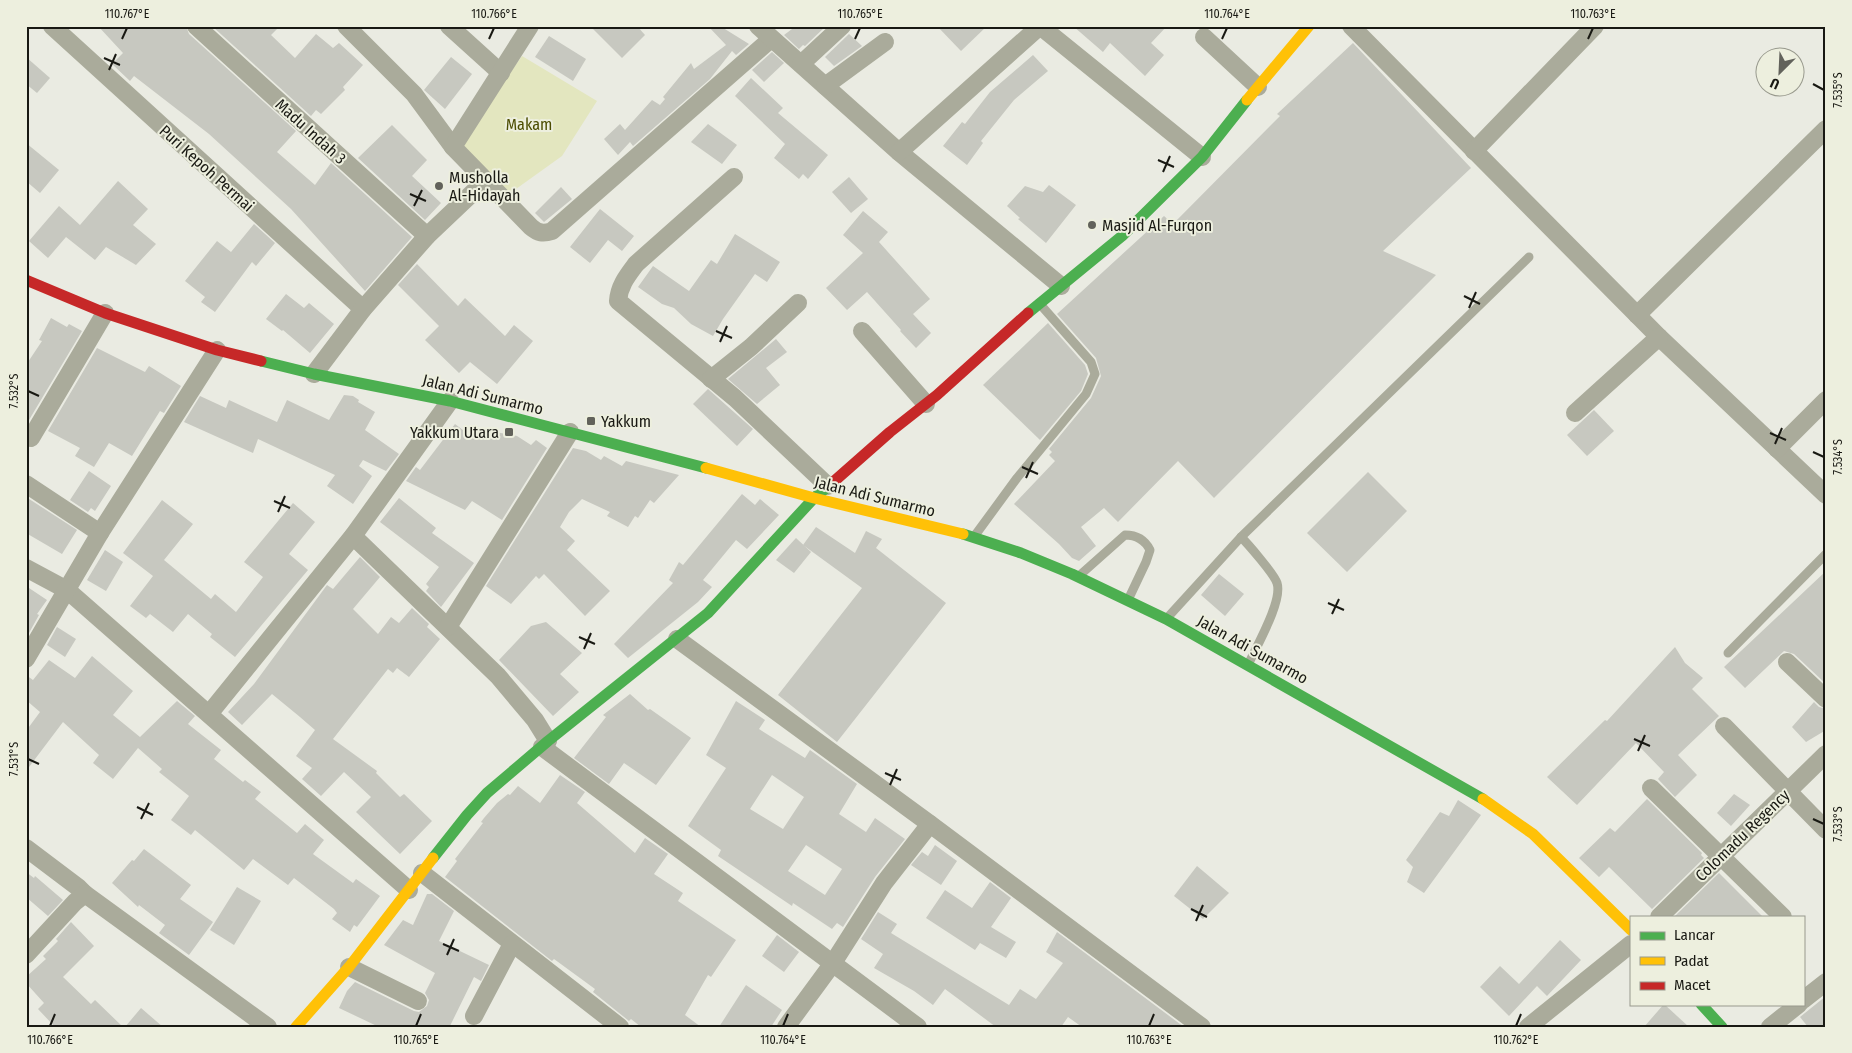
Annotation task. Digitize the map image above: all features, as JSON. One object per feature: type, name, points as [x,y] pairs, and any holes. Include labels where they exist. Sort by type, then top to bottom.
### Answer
[{"type":"main road","points":[[296,1027],[349,967],[467,815],[488,793],[545,744],[708,613],[814,498],[926,404],[1039,303],[1122,236],[1202,158],[1308,26]]},
{"type":"main road","name":"Jalan Adi Sumarmo","points":[[26,280],[104,312],[216,350],[314,374],[450,401],[814,498],[974,536],[1021,552],[1078,576],[1166,619],[1474,792],[1533,834],[1630,929]]},
{"type":"main road","points":[[1703,1006],[1718,1025]]},
{"type":"street","name":"Puri Kepoh Permai","points":[[52,26],[363,308]]},
{"type":"street","name":"Madu Indah 3","points":[[196,26],[427,236]]},
{"type":"street","points":[[346,26],[414,94],[453,147],[485,181],[538,232],[545,233],[552,231],[771,39]]},
{"type":"street","points":[[449,26],[500,73]]},
{"type":"street","points":[[453,147],[530,26]]},
{"type":"street","points":[[758,26],[899,152],[1061,286]]},
{"type":"street","points":[[801,64],[842,26]]},
{"type":"street","points":[[899,152],[1040,26],[1202,158]]},
{"type":"street","points":[[1474,151],[1595,26]]},
{"type":"street","points":[[1354,27],[1659,337],[1826,495]]},
{"type":"street","points":[[1204,37],[1258,87]]},
{"type":"street","points":[[826,86],[885,42]]},
{"type":"street","points":[[1637,315],[1826,129]]},
{"type":"street","points":[[734,177],[636,264],[623,281],[618,301],[735,398],[828,486]]},
{"type":"street","points":[[314,374],[363,308],[427,236],[485,181]]},
{"type":"street","points":[[711,379],[751,347],[798,303]]},
{"type":"street","points":[[31,438],[104,312]]},
{"type":"street","points":[[862,331],[926,404]]},
{"type":"street","points":[[1575,413],[1659,337]]},
{"type":"street","points":[[26,659],[100,532],[216,350]]},
{"type":"street","points":[[1777,449],[1826,400]]},
{"type":"street","points":[[209,714],[353,536],[450,401]]},
{"type":"street","points":[[448,627],[570,432]]},
{"type":"street","points":[[26,484],[100,532]]},
{"type":"street","points":[[353,536],[498,676],[536,720],[545,744],[918,1027]]},
{"type":"street","points":[[26,568],[67,590],[409,890]]},
{"type":"street","points":[[677,639],[930,824],[1202,1027]]},
{"type":"street","points":[[1787,662],[1826,699]]},
{"type":"street","points":[[1724,726],[1826,830]]},
{"type":"street","name":"Colomadu Regency","points":[[1660,916],[1826,754]]},
{"type":"street","points":[[1651,788],[1782,916]]},
{"type":"street","points":[[786,1027],[833,963],[884,883],[930,824]]},
{"type":"street","points":[[26,848],[85,894],[268,1027]]},
{"type":"street","points":[[422,873],[620,1027]]},
{"type":"street","points":[[26,954],[75,902],[85,894]]},
{"type":"street","points":[[474,1016],[512,944]]},
{"type":"street","points":[[1528,1027],[1630,945]]},
{"type":"street","points":[[349,967],[418,1001]]},
{"type":"street","points":[[1804,999],[1824,988]]},
{"type":"street","points":[[1770,1027],[1796,1006]]},
{"type":"lane","points":[[1166,619],[1241,537],[1529,257]]},
{"type":"lane","points":[[974,536],[1017,478],[1086,394],[1095,374],[1091,362],[1039,303]]},
{"type":"lane","points":[[1078,576],[1126,534],[1132,534],[1142,539],[1150,550],[1128,600]]},
{"type":"lane","points":[[1241,537],[1277,582],[1278,592],[1276,604],[1248,665]]},
{"type":"lane","points":[[1728,653],[1826,554]]},
{"type":"green space","name":"Makam","points":[[522,56],[597,101],[562,156],[509,194],[460,143]]},
{"type":"building","points":[[98,26],[186,26],[189,34],[296,131],[277,152],[315,185],[331,163],[412,237],[365,291],[291,209],[209,134],[134,76],[130,81],[112,64],[123,53]]},
{"type":"building","points":[[212,26],[280,26],[271,35],[295,58],[316,34],[333,48],[339,43],[363,65],[343,87],[345,90],[321,114],[316,110],[311,116]]},
{"type":"building","points":[[590,26],[637,26],[645,35],[622,58]]},
{"type":"building","points":[[708,26],[720,26],[749,44],[736,55],[732,51],[710,79],[633,146],[630,142],[618,155],[604,139],[620,124],[625,130],[652,100],[660,105],[665,99],[663,97],[691,63],[694,69],[726,45]]},
{"type":"building","points":[[796,26],[826,26],[805,46],[803,45],[799,49],[784,35]]},
{"type":"building","points":[[937,26],[987,26],[961,51]]},
{"type":"building","points":[[1073,26],[1167,26],[1151,43],[1164,55],[1145,76],[1110,43],[1103,52]]},
{"type":"building","points":[[849,34],[862,46],[834,66],[825,57]]},
{"type":"building","points":[[549,36],[586,59],[573,81],[535,57]]},
{"type":"building","points":[[1353,43],[1471,168],[1383,251],[1436,275],[1214,498],[1178,461],[1118,522],[1104,508],[1081,527],[1096,546],[1079,561],[1072,558],[1014,504],[1055,461],[1049,455],[1052,452],[1049,449],[1091,398],[1101,376],[1096,358],[1057,314],[1164,216],[1173,224],[1280,116],[1277,114]]},
{"type":"building","points":[[772,52],[784,63],[764,82],[752,70]]},
{"type":"building","points":[[1033,55],[1048,71],[1014,100],[981,141],[983,143],[967,165],[943,146],[962,122],[965,124],[990,92]]},
{"type":"building","points":[[26,57],[50,78],[37,93],[26,84]]},
{"type":"building","points":[[451,57],[472,74],[445,109],[424,90]]},
{"type":"building","points":[[751,78],[783,108],[778,113],[828,155],[808,179],[803,174],[799,179],[774,158],[785,144],[735,96]]},
{"type":"building","points":[[708,124],[737,145],[722,164],[691,142]]},
{"type":"building","points":[[392,125],[427,160],[412,176],[441,203],[425,220],[358,158]]},
{"type":"building","points":[[26,143],[59,170],[40,193],[26,181]]},
{"type":"building","points":[[849,177],[868,199],[851,213],[832,192]]},
{"type":"building","points":[[118,181],[148,209],[133,225],[156,244],[136,265],[106,247],[95,260],[66,237],[48,258],[29,241],[59,206],[80,225]]},
{"type":"building","points":[[1049,185],[1076,205],[1046,243],[1018,219],[1020,218],[1007,206],[1025,186],[1043,192]]},
{"type":"building","points":[[561,187],[572,199],[544,222],[535,213]]},
{"type":"building","points":[[600,209],[634,236],[622,251],[608,240],[590,263],[570,247]]},
{"type":"building","points":[[863,211],[888,232],[879,242],[930,299],[913,314],[931,333],[916,348],[867,292],[847,310],[826,288],[863,253],[843,235]]},
{"type":"building","points":[[254,224],[275,243],[256,266],[252,262],[215,312],[201,302],[205,297],[185,281],[217,241],[231,252]]},
{"type":"building","points":[[735,234],[780,262],[767,282],[755,274],[713,336],[691,324],[674,308],[662,304],[638,287],[653,266],[689,291],[711,260],[717,264]]},
{"type":"building","points":[[417,264],[458,306],[465,298],[505,336],[514,325],[533,341],[497,384],[470,362],[459,373],[425,340],[439,326],[398,285]]},
{"type":"building","points":[[286,294],[304,308],[309,303],[334,324],[310,353],[283,330],[266,319]]},
{"type":"building","points":[[51,318],[67,327],[69,324],[82,331],[29,420],[26,418],[26,365],[42,341],[39,340]]},
{"type":"building","points":[[1048,323],[1085,365],[1088,374],[1081,391],[1040,440],[983,385]]},
{"type":"building","points":[[776,339],[787,352],[766,368],[780,385],[757,404],[728,379]]},
{"type":"building","points":[[97,348],[145,372],[149,366],[181,386],[164,413],[160,411],[132,456],[109,443],[94,467],[75,456],[80,448],[48,431]]},
{"type":"building","points":[[708,389],[753,429],[737,446],[693,404]]},
{"type":"building","points":[[344,395],[353,396],[359,400],[358,402],[375,412],[365,430],[399,454],[386,471],[363,460],[359,466],[372,476],[353,504],[327,486],[335,475],[258,439],[253,453],[184,422],[200,396],[226,408],[229,400],[277,422],[287,400],[329,420]]},
{"type":"building","points":[[1594,410],[1614,431],[1587,456],[1567,435]]},
{"type":"building","points":[[455,424],[472,437],[480,429],[517,436],[531,445],[536,440],[547,448],[502,520],[472,501],[465,510],[406,481],[416,467],[420,470]]},
{"type":"building","points":[[573,448],[586,451],[601,460],[604,456],[622,466],[626,461],[679,475],[654,503],[650,500],[638,518],[635,516],[628,527],[607,516],[610,512],[582,499],[569,512],[560,527],[575,541],[567,550],[610,591],[585,616],[544,574],[539,579],[536,576],[511,604],[486,586]]},
{"type":"building","points":[[89,471],[111,486],[95,511],[91,508],[88,512],[70,500]]},
{"type":"building","points":[[1368,472],[1407,511],[1347,572],[1307,533]]},
{"type":"building","points":[[742,494],[755,505],[760,499],[779,515],[747,549],[736,540],[703,580],[712,587],[698,602],[628,658],[614,644],[673,583],[669,580],[679,562],[683,565]]},
{"type":"building","points":[[26,497],[77,530],[62,554],[26,533]]},
{"type":"building","points":[[399,498],[436,528],[432,533],[474,563],[441,607],[426,591],[429,587],[426,584],[439,567],[380,522]]},
{"type":"building","points":[[162,500],[193,524],[164,560],[211,599],[215,594],[236,612],[263,577],[244,562],[293,503],[315,522],[289,554],[308,570],[235,657],[210,637],[212,634],[188,614],[173,632],[150,614],[146,618],[130,606],[153,576],[123,553]]},
{"type":"building","points":[[816,527],[855,553],[866,531],[882,539],[876,548],[946,603],[837,742],[778,695],[862,588],[803,545]]},
{"type":"building","points":[[796,538],[811,552],[794,573],[776,560]]},
{"type":"building","points":[[105,550],[123,562],[106,591],[87,580]]},
{"type":"building","points":[[360,557],[380,577],[353,609],[378,634],[391,617],[399,623],[412,608],[429,624],[427,627],[440,639],[409,677],[397,668],[393,673],[388,669],[333,739],[377,771],[376,773],[400,797],[404,794],[432,821],[400,854],[356,812],[371,797],[344,772],[321,796],[302,779],[312,768],[296,756],[315,730],[300,717],[272,694],[242,725],[228,712],[254,684],[327,585],[333,589]]},
{"type":"building","points":[[1826,571],[1826,684],[1794,654],[1784,651],[1745,688],[1724,667]]},
{"type":"building","points":[[1219,574],[1244,594],[1225,616],[1201,595]]},
{"type":"building","points":[[26,586],[47,600],[37,614],[39,615],[29,633],[26,632]]},
{"type":"building","points":[[546,622],[582,653],[560,674],[579,692],[553,716],[499,660],[531,626]]},
{"type":"building","points":[[57,627],[76,639],[65,657],[47,645]]},
{"type":"building","points":[[1675,647],[1685,663],[1703,678],[1692,689],[1719,716],[1678,755],[1697,775],[1675,797],[1658,779],[1664,772],[1636,743],[1577,805],[1547,777],[1605,720],[1607,721]]},
{"type":"building","points":[[92,656],[133,691],[113,715],[140,737],[177,701],[195,716],[188,724],[221,750],[214,759],[243,782],[245,780],[261,792],[255,799],[297,833],[305,824],[324,840],[313,854],[353,883],[356,879],[380,896],[357,927],[354,925],[350,932],[332,919],[337,913],[334,909],[294,878],[288,885],[253,859],[244,870],[195,830],[191,835],[171,820],[189,796],[159,772],[162,769],[138,748],[113,779],[93,763],[99,755],[63,722],[26,771],[26,731],[40,712],[26,700],[26,675],[33,680],[49,660],[75,678]]},
{"type":"building","points":[[630,694],[648,710],[650,709],[691,738],[656,785],[624,763],[609,784],[574,758],[606,717],[603,715]]},
{"type":"building","points":[[736,701],[765,720],[759,729],[805,758],[810,750],[857,784],[839,814],[866,832],[875,818],[905,839],[875,877],[843,927],[837,923],[832,929],[793,903],[792,906],[718,856],[721,850],[688,826],[726,768],[706,755]],"holes":[[[772,775],[804,797],[783,829],[750,809]],[[806,845],[842,869],[825,895],[788,871]]]},
{"type":"building","points":[[1814,702],[1819,707],[1826,709],[1826,730],[1806,742],[1792,727]]},
{"type":"building","points":[[560,775],[585,792],[577,803],[635,853],[645,838],[668,854],[654,874],[683,893],[678,901],[736,940],[711,977],[708,975],[685,1015],[701,1027],[641,1027],[631,1019],[629,1021],[593,992],[595,989],[554,959],[552,961],[445,877],[457,861],[455,859],[483,823],[481,822],[497,803],[508,794],[510,795],[518,786],[540,803]]},
{"type":"building","points":[[1734,794],[1750,805],[1731,826],[1717,813]]},
{"type":"building","points":[[1647,799],[1702,853],[1701,855],[1704,858],[1652,909],[1609,867],[1599,877],[1579,858],[1610,828],[1615,832]]},
{"type":"building","points":[[1458,800],[1481,815],[1424,893],[1407,882],[1413,867],[1406,860],[1440,812],[1449,816]]},
{"type":"building","points":[[935,845],[957,861],[941,885],[911,865],[922,852],[928,856]]},
{"type":"building","points":[[144,849],[191,885],[180,899],[213,922],[189,955],[159,933],[165,925],[139,905],[138,907],[112,883]]},
{"type":"building","points":[[1197,866],[1229,893],[1203,919],[1174,896]]},
{"type":"building","points":[[26,872],[34,878],[35,876],[63,900],[48,916],[26,897]]},
{"type":"building","points":[[1719,873],[1762,916],[1675,916]]},
{"type":"building","points":[[990,882],[1011,898],[991,927],[1016,942],[1006,958],[980,943],[975,950],[926,918],[945,890],[972,908]]},
{"type":"building","points":[[237,887],[261,901],[234,945],[210,930]]},
{"type":"building","points":[[427,894],[432,894],[454,911],[439,941],[489,965],[481,981],[474,977],[450,1026],[452,1027],[379,1027],[339,1008],[347,991],[355,982],[414,1011],[419,1012],[427,1006],[429,1000],[425,993],[435,973],[384,945],[403,920],[413,925]]},
{"type":"building","points":[[878,912],[897,924],[891,933],[1009,1005],[1020,989],[1036,999],[1063,963],[1046,952],[1057,932],[1184,1027],[1082,1027],[1068,1017],[1061,1027],[996,1027],[945,989],[933,1005],[914,991],[874,968],[883,954],[861,939]]},
{"type":"building","points":[[71,922],[94,946],[63,977],[91,1004],[95,1000],[123,1027],[55,1027],[38,1009],[44,1003],[26,983],[26,977],[46,959],[43,956],[58,941],[56,939]]},
{"type":"building","points":[[777,935],[799,952],[784,972],[762,956]]},
{"type":"building","points":[[1560,940],[1581,960],[1547,996],[1537,986],[1509,1016],[1480,987],[1500,966],[1519,984]]},
{"type":"building","points":[[746,985],[782,1010],[771,1027],[719,1027]]},
{"type":"building","points":[[1826,996],[1826,1027],[1808,1027],[1800,1017]]},
{"type":"building","points":[[1662,1006],[1666,1006],[1689,1027],[1644,1027]]},
{"type":"building","points":[[141,1008],[163,1027],[125,1027]]},
{"type":"traffic: fast","points":[[1028,313],[1122,236],[1202,157],[1247,100]]},
{"type":"traffic: fast","points":[[261,361],[314,374],[450,401],[706,468]]},
{"type":"traffic: fast","points":[[433,858],[487,793],[548,741],[708,613],[814,498],[831,484]]},
{"type":"traffic: fast","points":[[963,534],[1021,553],[1072,574],[1166,619],[1483,799]]},
{"type":"traffic: fast","points":[[1703,1006],[1722,1027]]},
{"type":"traffic: slow","points":[[1247,100],[1309,26]]},
{"type":"traffic: slow","points":[[706,468],[814,498],[963,534]]},
{"type":"traffic: slow","points":[[1483,799],[1533,834],[1630,929]]},
{"type":"traffic: slow","points":[[296,1027],[349,967],[433,858]]},
{"type":"traffic: jam","points":[[26,280],[105,313],[217,350],[261,361]]},
{"type":"traffic: jam","points":[[831,484],[890,432],[937,395],[1028,313]]},
{"type":"place","name":"Musholla Al-Hidayah","points":[[439,186]]},
{"type":"place","name":"Masjid Al-Furqon","points":[[1092,225]]},
{"type":"place","name":"Yakkum","points":[[591,421]]},
{"type":"place","name":"Yakkum Utara","points":[[509,432]]}]
